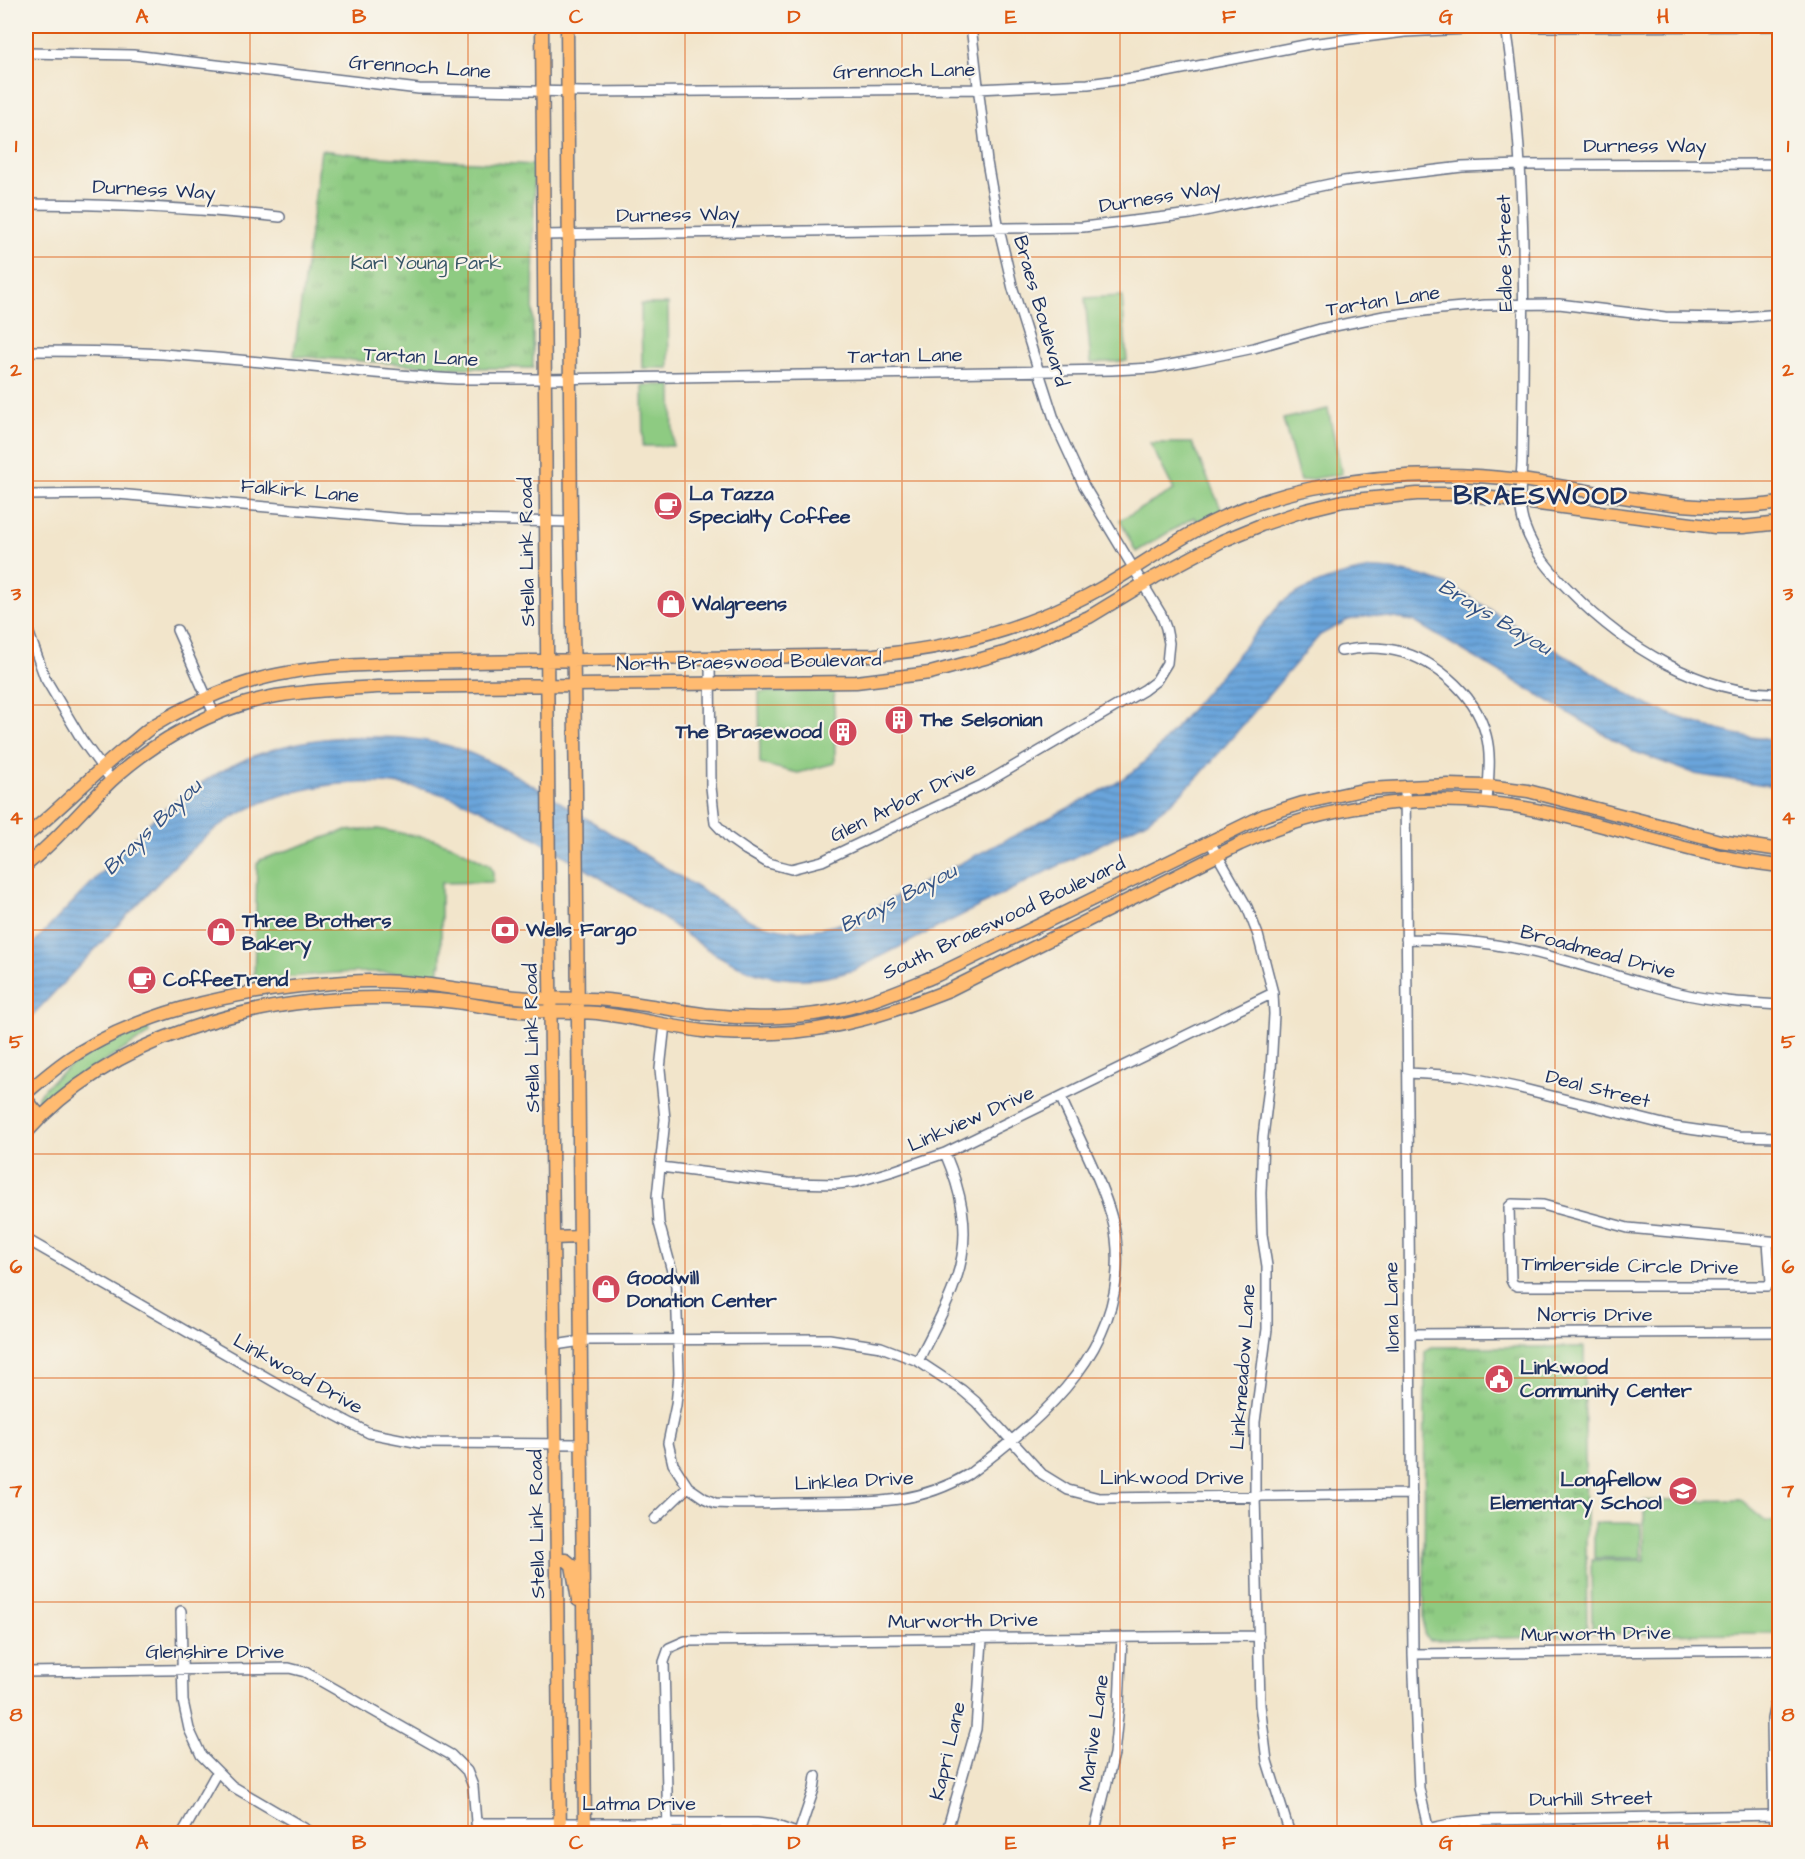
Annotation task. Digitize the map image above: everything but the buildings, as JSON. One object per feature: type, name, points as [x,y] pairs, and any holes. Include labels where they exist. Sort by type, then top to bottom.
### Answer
[{"type":"main road","name":"Stella Link Road","points":[[542,26],[560,1828]]},
{"type":"main road","points":[[567,26],[585,1828]]},
{"type":"main road","name":"North Braeswood Boulevard","points":[[26,836],[51,817],[102,768],[152,727],[206,699],[285,673],[340,666],[874,655],[917,651],[970,641],[1037,619],[1072,603],[1198,529],[1275,498],[1311,488],[1408,475],[1457,474],[1521,480],[1669,503],[1720,507],[1779,503]]},
{"type":"main road","points":[[1343,483],[1346,501]]},
{"type":"main road","name":"North Braeswood Boulevard","points":[[26,865],[142,755],[174,735],[214,716],[273,697],[377,687],[865,682],[930,673],[1007,652],[1089,617],[1143,584],[1222,541],[1306,510],[1346,501],[1417,494],[1461,494],[1715,527],[1779,523]]},
{"type":"main road","points":[[970,641],[986,659]]},
{"type":"main road","points":[[377,665],[377,687]]},
{"type":"main road","name":"South Braeswood Boulevard","points":[[26,1093],[78,1053],[111,1035],[157,1016],[207,1002],[257,992],[317,984],[409,982],[519,997],[627,1002],[714,1016],[801,1015],[848,1008],[894,993],[937,975],[1265,815],[1303,803],[1367,789],[1448,785],[1488,786],[1528,791],[1720,841],[1779,850]]},
{"type":"main road","name":"South Braeswood Boulevard","points":[[26,1133],[40,1116],[88,1078],[166,1037],[225,1018],[317,1001],[383,998],[454,1002],[518,1011],[577,1012],[622,1016],[713,1032],[777,1033],[838,1026],[905,1007],[949,990],[1282,826],[1339,812],[1405,802],[1487,803],[1541,811],[1686,849],[1779,866]]},
{"type":"main road","points":[[317,984],[317,1001]]},
{"type":"main road","points":[[454,1002],[458,989]]},
{"type":"main road","points":[[157,1016],[166,1037]]},
{"type":"main road","points":[[26,1099],[40,1116]]},
{"type":"main road","points":[[554,1238],[579,1237]]},
{"type":"main road","points":[[557,1560],[566,1560],[572,1565],[583,1625]]},
{"type":"street","name":"Braes Boulevard","points":[[971,26],[987,162],[1013,288],[1056,425],[1084,486],[1143,584]]},
{"type":"street","name":"Grennoch Lane","points":[[26,53],[133,54],[419,89],[542,92],[978,89],[1088,84],[1141,77],[1310,44],[1425,30],[1507,26],[1779,26]]},
{"type":"street","name":"Edloe Street","points":[[1507,26],[1521,165],[1524,305],[1521,480]]},
{"type":"street","name":"Durness Way","points":[[543,235],[1083,227],[1191,214],[1344,181],[1462,167],[1779,164]]},
{"type":"street","name":"Durness Way","points":[[26,204],[112,204],[214,210],[280,217]]},
{"type":"street","name":"Tartan Lane","points":[[26,351],[165,354],[380,375],[457,378],[545,379],[1039,372],[1153,368],[1254,348],[1320,329],[1384,316],[1463,307],[1577,306],[1688,318],[1734,318],[1779,314]]},
{"type":"street","points":[[1521,480],[1519,500],[1524,525],[1541,559],[1583,604],[1621,637],[1664,663],[1701,678],[1752,691],[1779,693]]},
{"type":"street","name":"Falkirk Lane","points":[[26,495],[117,495],[405,519],[571,522]]},
{"type":"street","name":"Glen Arbor Drive","points":[[710,659],[711,787],[715,823],[729,838],[768,863],[781,868],[799,869],[822,861],[982,785],[1156,681],[1167,663],[1169,642],[1161,614],[1143,584]]},
{"type":"street","points":[[26,603],[26,628],[45,678],[82,740],[112,781]]},
{"type":"street","points":[[177,630],[214,716]]},
{"type":"street","points":[[1341,651],[1374,648],[1403,653],[1422,660],[1455,684],[1477,712],[1486,734],[1490,752],[1487,803]]},
{"type":"street","name":"Ilona Lane","points":[[1405,786],[1413,1654],[1419,1788],[1428,1827]]},
{"type":"street","name":"Linkmeadow Lane","points":[[1210,842],[1246,907],[1258,935],[1273,993],[1271,1070],[1263,1137],[1261,1193],[1262,1234],[1267,1266],[1267,1329],[1255,1422],[1255,1495],[1260,1705],[1268,1761],[1290,1833]]},
{"type":"street","name":"Broadmead Drive","points":[[1406,939],[1447,939],[1503,946],[1560,958],[1682,993],[1742,1003],[1779,1005]]},
{"type":"street","name":"Linkview Drive","points":[[661,1167],[788,1183],[828,1185],[865,1179],[945,1153],[1273,993]]},
{"type":"street","points":[[655,1519],[687,1487],[674,1464],[668,1443],[678,1390],[678,1338],[676,1286],[659,1223],[657,1197],[665,1119],[660,1069],[665,1024]]},
{"type":"street","name":"Deal Street","points":[[1408,1073],[1463,1076],[1675,1127],[1738,1136],[1779,1137]]},
{"type":"street","name":"Linklea Drive","points":[[687,1487],[704,1498],[716,1503],[727,1504],[897,1500],[918,1497],[952,1484],[974,1470],[1062,1394],[1092,1353],[1111,1305],[1117,1260],[1116,1237],[1109,1210],[1061,1098]]},
{"type":"street","points":[[918,1361],[949,1298],[964,1251],[963,1214],[954,1174],[945,1153]]},
{"type":"street","name":"Timberside Circle Drive","points":[[1768,1242],[1771,1282],[1767,1286],[1517,1286],[1511,1280],[1509,1207],[1512,1204],[1543,1205],[1628,1228],[1716,1234],[1779,1242]]},
{"type":"street","name":"Linkwood Drive","points":[[26,1239],[292,1392],[369,1433],[394,1440],[420,1443],[581,1444]]},
{"type":"street","points":[[1769,1256],[1779,1257]]},
{"type":"street","name":"Norris Drive","points":[[1410,1334],[1779,1332]]},
{"type":"street","name":"Linkwood Drive","points":[[555,1345],[580,1340],[678,1338],[846,1340],[881,1347],[918,1361],[962,1390],[1042,1474],[1059,1485],[1080,1494],[1116,1498],[1412,1494]]},
{"type":"street","points":[[182,1611],[183,1701],[189,1729],[201,1755],[232,1786],[314,1833]]},
{"type":"street","name":"Murworth Drive","points":[[668,1822],[663,1662],[669,1648],[685,1641],[1259,1636]]},
{"type":"street","name":"Marlive Lane","points":[[1094,1833],[1114,1754],[1122,1637]]},
{"type":"street","name":"Kapri Lane","points":[[946,1833],[976,1729],[982,1640]]},
{"type":"street","name":"Murworth Drive","points":[[1413,1654],[1779,1650]]},
{"type":"street","name":"Glenshire Drive","points":[[26,1672],[289,1668],[305,1672],[451,1755],[467,1771],[473,1786],[477,1828]]},
{"type":"street","points":[[1774,1833],[1777,1815],[1772,1719],[1779,1680]]},
{"type":"street","points":[[182,1833],[218,1772]]},
{"type":"street","points":[[799,1833],[816,1776]]},
{"type":"street","name":"Durhill Street","points":[[1404,1833],[1459,1822],[1523,1818],[1777,1815]]},
{"type":"street","points":[[668,1822],[668,1833]]},
{"type":"street","name":"Latma Drive","points":[[477,1828],[585,1828],[668,1822],[758,1822],[799,1833]]},
{"type":"street","points":[[26,1824],[41,1833]]},
{"type":"green space","name":"Karl Young Park","points":[[321,150],[378,157],[534,165],[533,368],[457,368],[294,356]]},
{"type":"green space","points":[[1122,296],[1127,361],[1091,363],[1085,298]]},
{"type":"green space","points":[[641,304],[668,304],[669,368],[642,368]]},
{"type":"green space","points":[[642,385],[672,385],[673,446],[643,446]]},
{"type":"green space","points":[[1328,409],[1342,474],[1300,481],[1283,419]]},
{"type":"green space","points":[[1150,443],[1192,443],[1222,511],[1197,521],[1194,517],[1136,552],[1120,520],[1174,490]]},
{"type":"green space","points":[[834,691],[835,763],[798,773],[760,764],[759,692]]},
{"type":"green space","points":[[378,829],[433,839],[456,847],[490,865],[493,872],[493,882],[441,883],[439,975],[392,972],[346,973],[301,976],[254,983],[257,864],[260,860],[344,831]]},
{"type":"green space","points":[[143,1027],[148,1028],[149,1034],[89,1071],[49,1100],[38,1101],[38,1096],[46,1086],[71,1066],[117,1038]]},
{"type":"green space","points":[[1432,1347],[1584,1347],[1587,1636],[1430,1640],[1424,1634],[1425,1351]]},
{"type":"green space","points":[[1740,1500],[1765,1521],[1779,1522],[1779,1633],[1592,1634],[1591,1560],[1644,1560],[1644,1501]]},
{"type":"green space","points":[[1594,1523],[1641,1523],[1641,1558],[1594,1558]]},
{"type":"water","name":"Brays Bayou","points":[[1371,569],[1412,573],[1451,586],[1641,702],[1657,709],[1726,732],[1779,740],[1779,787],[1695,774],[1633,751],[1413,621],[1374,615],[1348,620],[1320,635],[1199,776],[1173,801],[1146,821],[854,970],[819,978],[795,979],[770,976],[744,968],[718,956],[604,880],[497,817],[446,795],[419,788],[361,782],[330,785],[287,794],[247,809],[221,825],[177,863],[26,1022],[26,951],[152,820],[204,781],[258,754],[316,740],[347,737],[391,737],[453,747],[479,757],[527,782],[751,921],[788,930],[821,929],[846,922],[1113,785],[1134,771],[1155,752],[1282,602],[1325,581]]},
{"type":"place","name":"La Tazza Specialty Coffee","points":[[668,506]]},
{"type":"place","name":"Walgreens","points":[[671,604]]},
{"type":"place","name":"The Selsonian","points":[[899,720]]},
{"type":"place","name":"The Brasewood","points":[[843,732]]},
{"type":"place","name":"Wells Fargo","points":[[505,930]]},
{"type":"place","name":"Three Brothers Bakery","points":[[221,932]]},
{"type":"place","name":"CoffeeTrend","points":[[142,980]]},
{"type":"place","name":"Goodwill Donation Center","points":[[606,1289]]},
{"type":"place","name":"Linkwood Community Center","points":[[1499,1379]]},
{"type":"place","name":"Longfellow Elementary School","points":[[1683,1491]]},
{"type":"district","name":"BRAESWOOD","points":[[1541,496]]}]
